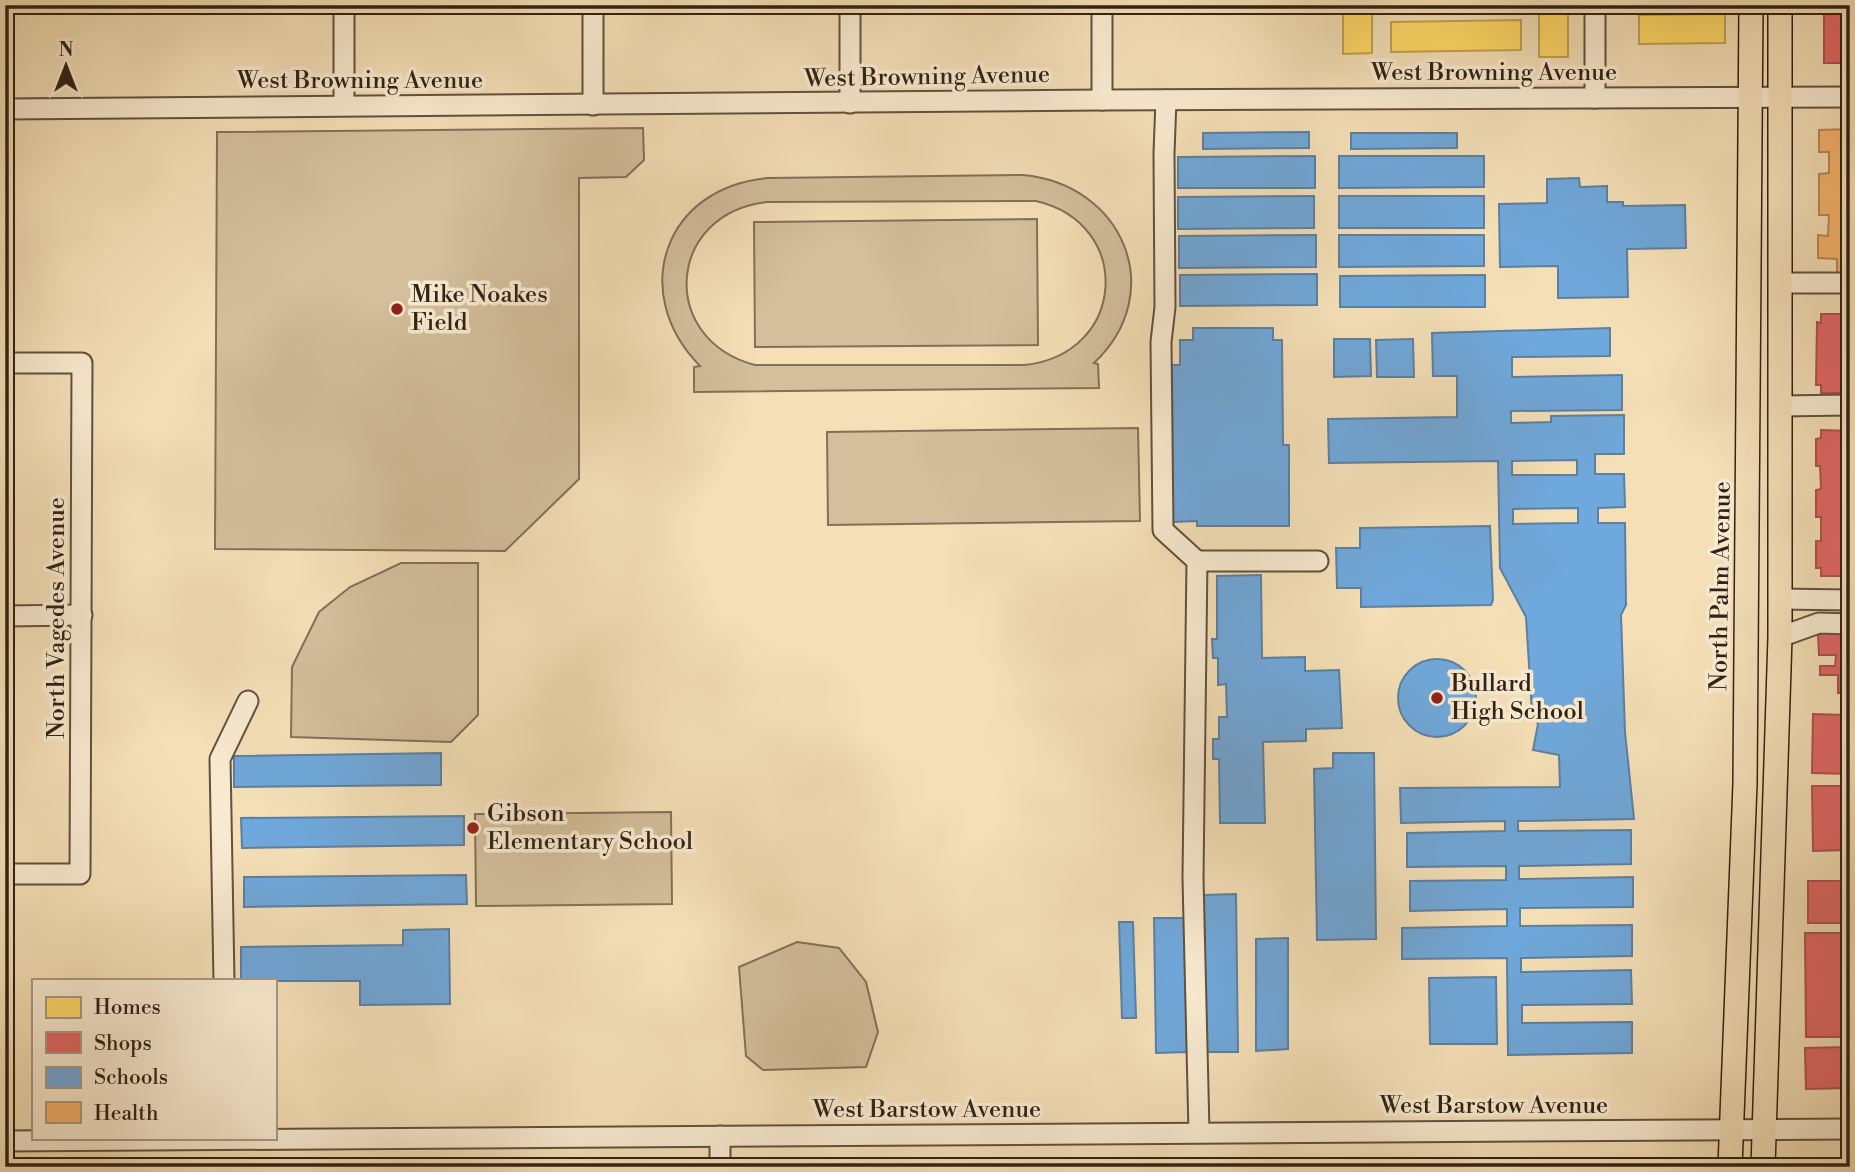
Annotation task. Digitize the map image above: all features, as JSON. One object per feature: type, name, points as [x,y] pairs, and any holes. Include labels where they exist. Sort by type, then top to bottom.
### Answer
[{"type":"main road","name":"North Palm Avenue","points":[[1730,1167],[1745,784],[1751,5]]},
{"type":"main road","points":[[1763,1167],[1780,637],[1780,5]]},
{"type":"main road","points":[[1747,561],[1780,561]]},
{"type":"street","points":[[344,5],[344,105]]},
{"type":"street","points":[[593,5],[593,105]]},
{"type":"street","points":[[850,5],[850,103]]},
{"type":"street","points":[[1102,5],[1102,100]]},
{"type":"street","points":[[1594,5],[1595,98]]},
{"type":"street","name":"West Browning Avenue","points":[[5,109],[1850,97]]},
{"type":"street","points":[[1167,100],[1164,153],[1165,307],[1161,342],[1163,530],[1197,561],[1318,561]]},
{"type":"street","points":[[1780,283],[1850,283]]},
{"type":"street","name":"North Vagedes Avenue","points":[[5,363],[82,363],[80,874],[5,874]]},
{"type":"street","points":[[1780,406],[1850,405]]},
{"type":"street","points":[[1197,561],[1193,878],[1199,1132]]},
{"type":"street","points":[[1780,599],[1850,600]]},
{"type":"street","points":[[5,616],[82,615]]},
{"type":"street","points":[[1780,637],[1819,623],[1850,624]]},
{"type":"street","points":[[224,979],[220,760],[248,701]]},
{"type":"street","name":"West Barstow Avenue","points":[[276,1139],[1850,1129]]},
{"type":"street","points":[[720,1136],[720,1167]]},
{"type":"street","name":"West Barstow Avenue","points":[[5,1141],[114,1140]]},
{"type":"shaded area","name":"Mike Noakes Field","points":[[643,128],[644,160],[626,177],[579,178],[579,479],[505,551],[215,549],[217,132]]},
{"type":"shaded area","points":[[1023,175],[1058,183],[1087,198],[1109,220],[1124,246],[1131,275],[1129,305],[1117,335],[1094,363],[1098,364],[1099,388],[694,392],[694,367],[700,366],[678,337],[666,307],[662,277],[668,248],[682,222],[703,201],[732,186],[768,178]],"holes":[[[1036,201],[1068,214],[1090,235],[1103,260],[1105,288],[1099,315],[1083,338],[1058,356],[1024,365],[755,365],[723,351],[701,330],[689,305],[687,278],[694,251],[710,228],[734,211],[768,202]]]},
{"type":"shaded area","points":[[1037,219],[1038,345],[755,347],[754,222]]},
{"type":"shaded area","points":[[1138,428],[1140,521],[828,525],[827,432]]},
{"type":"shaded area","points":[[401,563],[478,563],[478,715],[451,742],[291,737],[292,667],[319,612],[350,587]]},
{"type":"shaded area","points":[[671,812],[672,904],[476,906],[475,814]]},
{"type":"shaded area","points":[[797,942],[839,948],[866,982],[878,1032],[866,1067],[763,1070],[746,1056],[739,967]]},
{"type":"building: Homes","points":[[1343,5],[1372,5],[1372,53],[1343,54]]},
{"type":"building: Homes","points":[[1539,5],[1568,5],[1568,57],[1539,57]]},
{"type":"building: Homes","points":[[1712,5],[1725,5],[1725,43],[1639,44],[1639,15],[1712,14]]},
{"type":"building: Homes","points":[[1521,20],[1521,50],[1391,52],[1391,22]]},
{"type":"building: Shops","points":[[1824,12],[1850,12],[1850,63],[1824,63]]},
{"type":"building: Shops","points":[[1821,314],[1850,314],[1850,393],[1821,393],[1821,385],[1816,385],[1817,322],[1821,323]]},
{"type":"building: Shops","points":[[1821,430],[1850,431],[1850,576],[1821,576],[1821,568],[1816,568],[1816,541],[1821,541],[1821,517],[1816,517],[1816,490],[1821,489],[1820,466],[1816,466],[1816,439],[1821,438]]},
{"type":"building: Shops","points":[[1825,631],[1850,631],[1850,693],[1838,693],[1838,675],[1820,675],[1820,666],[1835,666],[1836,655],[1819,655],[1818,635]]},
{"type":"building: Shops","points":[[1813,714],[1848,715],[1850,774],[1812,773]]},
{"type":"building: Shops","points":[[1812,786],[1850,786],[1850,850],[1813,851]]},
{"type":"building: Shops","points":[[1808,881],[1850,881],[1850,923],[1808,923]]},
{"type":"building: Shops","points":[[1805,933],[1848,933],[1850,1037],[1806,1037]]},
{"type":"building: Shops","points":[[1850,1047],[1850,1088],[1806,1089],[1805,1048]]},
{"type":"building: Schools","points":[[1309,132],[1309,148],[1203,149],[1203,133]]},
{"type":"building: Schools","points":[[1351,133],[1457,133],[1457,148],[1351,149]]},
{"type":"building: Schools","points":[[1315,156],[1315,188],[1178,188],[1178,157]]},
{"type":"building: Schools","points":[[1339,156],[1484,156],[1484,187],[1339,188]]},
{"type":"building: Schools","points":[[1579,178],[1580,187],[1607,186],[1607,202],[1623,202],[1623,206],[1685,205],[1686,248],[1627,249],[1628,297],[1558,298],[1558,266],[1500,267],[1499,204],[1547,203],[1547,179]]},
{"type":"building: Schools","points":[[1314,196],[1314,228],[1178,229],[1178,197]]},
{"type":"building: Schools","points":[[1339,196],[1484,196],[1484,228],[1339,228]]},
{"type":"building: Schools","points":[[1316,235],[1316,267],[1179,268],[1179,236]]},
{"type":"building: Schools","points":[[1339,235],[1484,235],[1484,266],[1339,267]]},
{"type":"building: Schools","points":[[1317,274],[1317,305],[1180,306],[1180,275]]},
{"type":"building: Schools","points":[[1485,275],[1485,307],[1340,307],[1340,276]]},
{"type":"building: Schools","points":[[1193,328],[1273,328],[1273,340],[1282,340],[1283,445],[1289,445],[1289,526],[1197,526],[1197,521],[1173,522],[1172,365],[1180,365],[1180,340],[1193,340]]},
{"type":"building: Schools","points":[[1610,328],[1610,356],[1512,357],[1512,377],[1622,375],[1622,410],[1511,411],[1511,423],[1551,422],[1551,416],[1624,415],[1624,454],[1595,454],[1595,474],[1624,474],[1625,507],[1598,508],[1598,523],[1625,523],[1626,605],[1621,615],[1625,732],[1634,819],[1518,821],[1518,831],[1631,830],[1631,864],[1519,866],[1519,879],[1633,877],[1633,907],[1520,908],[1520,926],[1632,925],[1632,956],[1521,958],[1521,972],[1631,970],[1632,1004],[1522,1005],[1522,1023],[1632,1022],[1632,1053],[1508,1055],[1507,958],[1402,959],[1402,928],[1507,926],[1507,909],[1410,911],[1410,881],[1506,880],[1506,866],[1407,867],[1407,833],[1505,831],[1505,821],[1401,823],[1400,788],[1560,787],[1559,755],[1533,750],[1538,724],[1532,713],[1526,617],[1500,568],[1498,461],[1329,463],[1328,419],[1457,417],[1457,376],[1433,376],[1432,333]],"holes":[[[1577,460],[1577,475],[1512,475],[1512,461]],[[1578,508],[1578,523],[1513,524],[1513,509]]]},
{"type":"building: Schools","points":[[1334,339],[1370,339],[1371,376],[1334,377]]},
{"type":"building: Schools","points":[[1413,339],[1414,377],[1377,377],[1376,340]]},
{"type":"building: Schools","points":[[1490,526],[1491,605],[1361,607],[1361,588],[1337,588],[1336,548],[1360,548],[1360,528]]},
{"type":"building: Schools","points":[[1261,575],[1262,658],[1305,657],[1305,671],[1339,670],[1342,728],[1306,729],[1306,741],[1263,742],[1265,823],[1220,823],[1219,759],[1213,759],[1213,739],[1219,739],[1219,717],[1227,717],[1226,684],[1218,685],[1218,658],[1213,658],[1212,639],[1217,639],[1217,576]]},
{"type":"building: Schools","points":[[1429,659],[1445,659],[1459,665],[1470,676],[1476,690],[1476,706],[1470,720],[1459,731],[1445,737],[1429,737],[1415,731],[1404,720],[1398,706],[1398,690],[1404,676],[1415,665]]},
{"type":"building: Schools","points":[[441,753],[441,785],[234,787],[234,756]]},
{"type":"building: Schools","points":[[1333,753],[1374,753],[1376,939],[1317,940],[1314,769],[1333,768]]},
{"type":"building: Schools","points":[[464,816],[464,845],[242,848],[241,818]]},
{"type":"building: Schools","points":[[466,875],[467,904],[244,907],[244,877]]},
{"type":"building: Schools","points":[[1236,894],[1238,1052],[1206,1052],[1204,895]]},
{"type":"building: Schools","points":[[1154,918],[1184,918],[1187,1052],[1156,1053]]},
{"type":"building: Schools","points":[[1119,922],[1133,922],[1136,1018],[1122,1018]]},
{"type":"building: Schools","points":[[449,929],[450,1004],[360,1005],[360,981],[241,979],[241,947],[403,945],[403,930]]},
{"type":"building: Schools","points":[[1288,938],[1288,1049],[1256,1051],[1256,939]]},
{"type":"building: Schools","points":[[1496,977],[1497,1044],[1430,1044],[1429,978]]},
{"type":"building: Health","points":[[1850,129],[1850,279],[1837,276],[1837,259],[1818,258],[1818,235],[1828,236],[1829,215],[1819,215],[1819,174],[1829,173],[1829,152],[1819,152],[1819,130]]},
{"type":"place","name":"Mike Noakes Field","points":[[397,309]]},
{"type":"place","name":"Bullard High School","points":[[1437,698]]},
{"type":"place","name":"Gibson Elementary School","points":[[473,828]]}]
